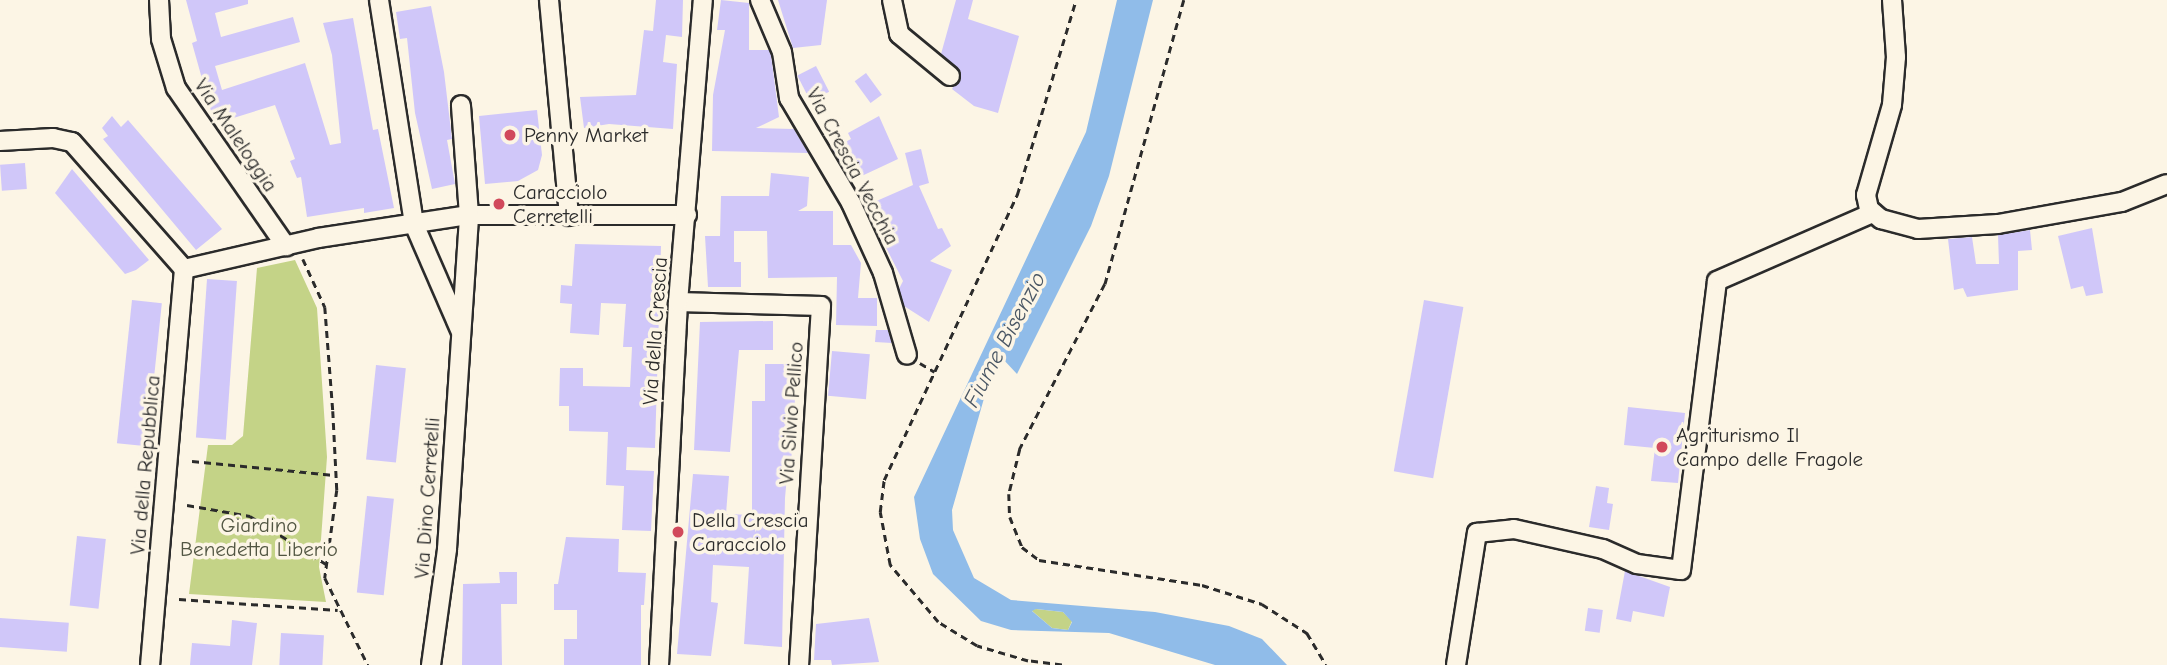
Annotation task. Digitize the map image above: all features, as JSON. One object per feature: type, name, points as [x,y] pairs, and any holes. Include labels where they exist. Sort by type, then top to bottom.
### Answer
[{"type":"street","name":"Via Maleloggia","points":[[159,0],[162,39],[176,88],[292,250]]},
{"type":"street","name":"Via Dino Cerretelli","points":[[379,0],[414,224],[461,333]]},
{"type":"street","points":[[549,0],[552,78],[569,216]]},
{"type":"street","name":"Via della Crescia","points":[[659,665],[678,302],[703,0]]},
{"type":"street","name":"Via Crescia Vecchia","points":[[760,0],[782,52],[789,98],[862,226],[883,273],[907,355]]},
{"type":"street","points":[[892,0],[899,34],[950,76]]},
{"type":"street","points":[[1873,213],[1867,188],[1889,120],[1894,83],[1892,0]]},
{"type":"street","name":"Via Dino Cerretelli","points":[[431,665],[446,562],[469,215],[461,105]]},
{"type":"street","points":[[0,141],[53,138],[72,142],[184,269],[469,215],[687,215]]},
{"type":"street","points":[[1457,665],[1477,533],[1514,529],[1603,549],[1637,564],[1681,570],[1717,281],[1873,213],[1906,227],[1965,227],[2122,202],[2167,184]]},
{"type":"street","name":"Via della Repubblica","points":[[150,665],[184,269]]},
{"type":"street","name":"Via Silvio Pellico","points":[[678,302],[821,306],[799,665]]},
{"type":"path","points":[[1062,665],[1028,661],[978,646],[939,622],[890,565],[880,512],[884,480],[1017,195],[1076,0]]},
{"type":"path","points":[[1184,0],[1105,284],[1020,449],[1009,494],[1010,517],[1022,547],[1039,560],[1202,585],[1262,604],[1307,633],[1326,665]]},
{"type":"path","points":[[292,250],[313,273],[325,307],[336,475],[325,578],[361,659],[368,665]]},
{"type":"path","points":[[192,461],[336,475]]},
{"type":"path","points":[[187,505],[250,516],[326,564]]},
{"type":"path","points":[[178,599],[338,610]]},
{"type":"path","points":[[358,665],[361,659]]},
{"type":"green space","name":"Giardino Benedetta Liberio","points":[[295,260],[317,308],[327,457],[319,567],[326,602],[189,594],[208,445],[232,445],[243,436],[257,268]]},
{"type":"green space","points":[[1031,610],[1063,612],[1072,621],[1068,630],[1052,628]]},
{"type":"water","name":"Fiume Bisenzio","points":[[1117,0],[1153,0],[1109,176],[1091,226],[1017,374],[1002,358],[991,374],[952,510],[953,530],[974,578],[1011,600],[1155,612],[1229,626],[1262,639],[1287,665],[1215,665],[1109,633],[1011,630],[981,621],[933,574],[920,539],[914,497],[1086,132]],"holes":[[[1036,609],[1063,612],[1072,622],[1068,630],[1052,628],[1032,611]]]},
{"type":"building","points":[[186,0],[248,0],[248,4],[215,13],[221,37],[293,17],[300,42],[215,66],[222,90],[305,63],[330,145],[341,143],[332,55],[323,23],[353,18],[373,130],[378,129],[394,208],[364,213],[364,208],[307,217],[301,177],[297,178],[290,161],[295,159],[275,105],[227,120],[225,114],[213,118],[192,43],[197,41]]},
{"type":"building","points":[[656,0],[683,0],[682,37],[666,35],[663,62],[677,64],[673,129],[609,124],[584,128],[580,97],[636,95],[644,30],[653,31]]},
{"type":"building","points":[[721,0],[749,3],[749,50],[769,50],[771,55],[779,117],[756,128],[794,129],[808,153],[712,151],[713,95],[725,30],[717,30]]},
{"type":"building","points":[[778,0],[827,0],[821,45],[793,48]]},
{"type":"building","points":[[956,0],[973,0],[968,19],[1019,36],[998,113],[974,106],[952,89],[961,73],[941,54]]},
{"type":"building","points":[[431,6],[444,72],[452,139],[447,140],[455,184],[432,189],[415,113],[407,38],[400,39],[396,12]]},
{"type":"building","points":[[816,66],[829,92],[810,101],[797,76]]},
{"type":"building","points":[[866,73],[882,95],[871,103],[855,81]]},
{"type":"building","name":"Penny Market","points":[[537,110],[542,155],[538,170],[518,181],[485,184],[479,116]]},
{"type":"building","points":[[112,116],[121,127],[128,120],[222,229],[196,250],[103,139],[108,136],[102,128]]},
{"type":"building","points":[[879,116],[898,159],[851,181],[832,149],[851,139],[848,133]]},
{"type":"building","points":[[921,149],[929,183],[919,186],[938,229],[942,228],[951,246],[930,261],[952,270],[929,322],[904,306],[899,289],[903,281],[865,206],[913,185],[905,153]]},
{"type":"building","points":[[25,163],[27,189],[2,191],[0,165]]},
{"type":"building","points":[[72,169],[149,260],[136,270],[125,274],[55,193]]},
{"type":"building","points":[[771,173],[809,177],[807,206],[798,211],[833,211],[833,245],[851,245],[861,263],[858,298],[877,298],[877,326],[836,325],[837,277],[768,278],[767,231],[734,231],[734,262],[741,262],[741,287],[708,287],[705,236],[720,236],[721,196],[769,196]]},
{"type":"building","points":[[2092,228],[2103,293],[2086,296],[2083,286],[2071,289],[2058,236]]},
{"type":"building","points":[[2030,230],[2032,250],[2018,251],[2018,290],[1967,297],[1963,288],[1954,290],[1948,239],[1972,237],[1976,264],[1999,264],[1998,235]]},
{"type":"building","points":[[575,244],[661,246],[655,448],[627,447],[626,470],[654,471],[651,531],[622,530],[624,486],[606,485],[608,432],[569,431],[569,406],[559,406],[560,368],[583,368],[583,386],[630,387],[632,347],[623,347],[626,304],[601,303],[599,335],[570,333],[572,304],[560,303],[561,285],[572,286]]},
{"type":"building","points":[[207,279],[237,281],[226,440],[196,438]]},
{"type":"building","points":[[132,300],[162,303],[147,446],[117,443]]},
{"type":"building","points":[[1424,300],[1463,307],[1433,478],[1394,471]]},
{"type":"building","points":[[773,321],[773,350],[739,350],[730,452],[694,450],[700,322]]},
{"type":"building","points":[[876,330],[888,330],[892,343],[875,342]]},
{"type":"building","points":[[832,351],[870,354],[866,399],[828,396]]},
{"type":"building","points":[[765,364],[797,364],[791,465],[788,465],[785,498],[782,647],[744,644],[749,567],[713,565],[711,602],[718,603],[711,656],[677,654],[693,474],[729,476],[726,514],[752,515],[752,401],[765,401]]},
{"type":"building","points":[[376,365],[406,368],[396,463],[366,459]]},
{"type":"building","name":"Agriturismo Il Campo delle Fragole","points":[[1628,407],[1685,413],[1678,483],[1651,481],[1655,448],[1624,445]]},
{"type":"building","points":[[1596,486],[1609,488],[1607,503],[1613,504],[1609,530],[1589,527]]},
{"type":"building","points":[[367,496],[394,499],[384,595],[357,592]]},
{"type":"building","points":[[77,536],[106,539],[99,609],[70,606]]},
{"type":"building","points":[[566,537],[619,539],[618,572],[646,573],[644,605],[641,605],[641,665],[564,665],[564,639],[577,639],[577,610],[554,610],[554,584],[558,584]]},
{"type":"building","points":[[1625,571],[1670,587],[1664,617],[1633,611],[1631,622],[1616,619]]},
{"type":"building","points":[[499,572],[517,572],[517,604],[501,604],[502,665],[462,665],[463,584],[500,583]]},
{"type":"building","points":[[1588,608],[1603,610],[1600,633],[1585,631]]},
{"type":"building","points":[[0,618],[69,623],[67,652],[0,647]]},
{"type":"building","points":[[869,618],[879,662],[832,665],[831,660],[814,660],[816,624]]},
{"type":"building","points":[[232,620],[257,623],[252,665],[190,665],[192,643],[230,646]]},
{"type":"building","points":[[281,633],[324,635],[322,665],[279,665]]},
{"type":"place","name":"Penny Market","points":[[510,135]]},
{"type":"place","name":"Caracciolo Cerretelli","points":[[499,204]]},
{"type":"place","name":"Agriturismo Il Campo delle Fragole","points":[[1662,447]]},
{"type":"place","name":"Della Crescia Caracciolo","points":[[678,532]]}]
